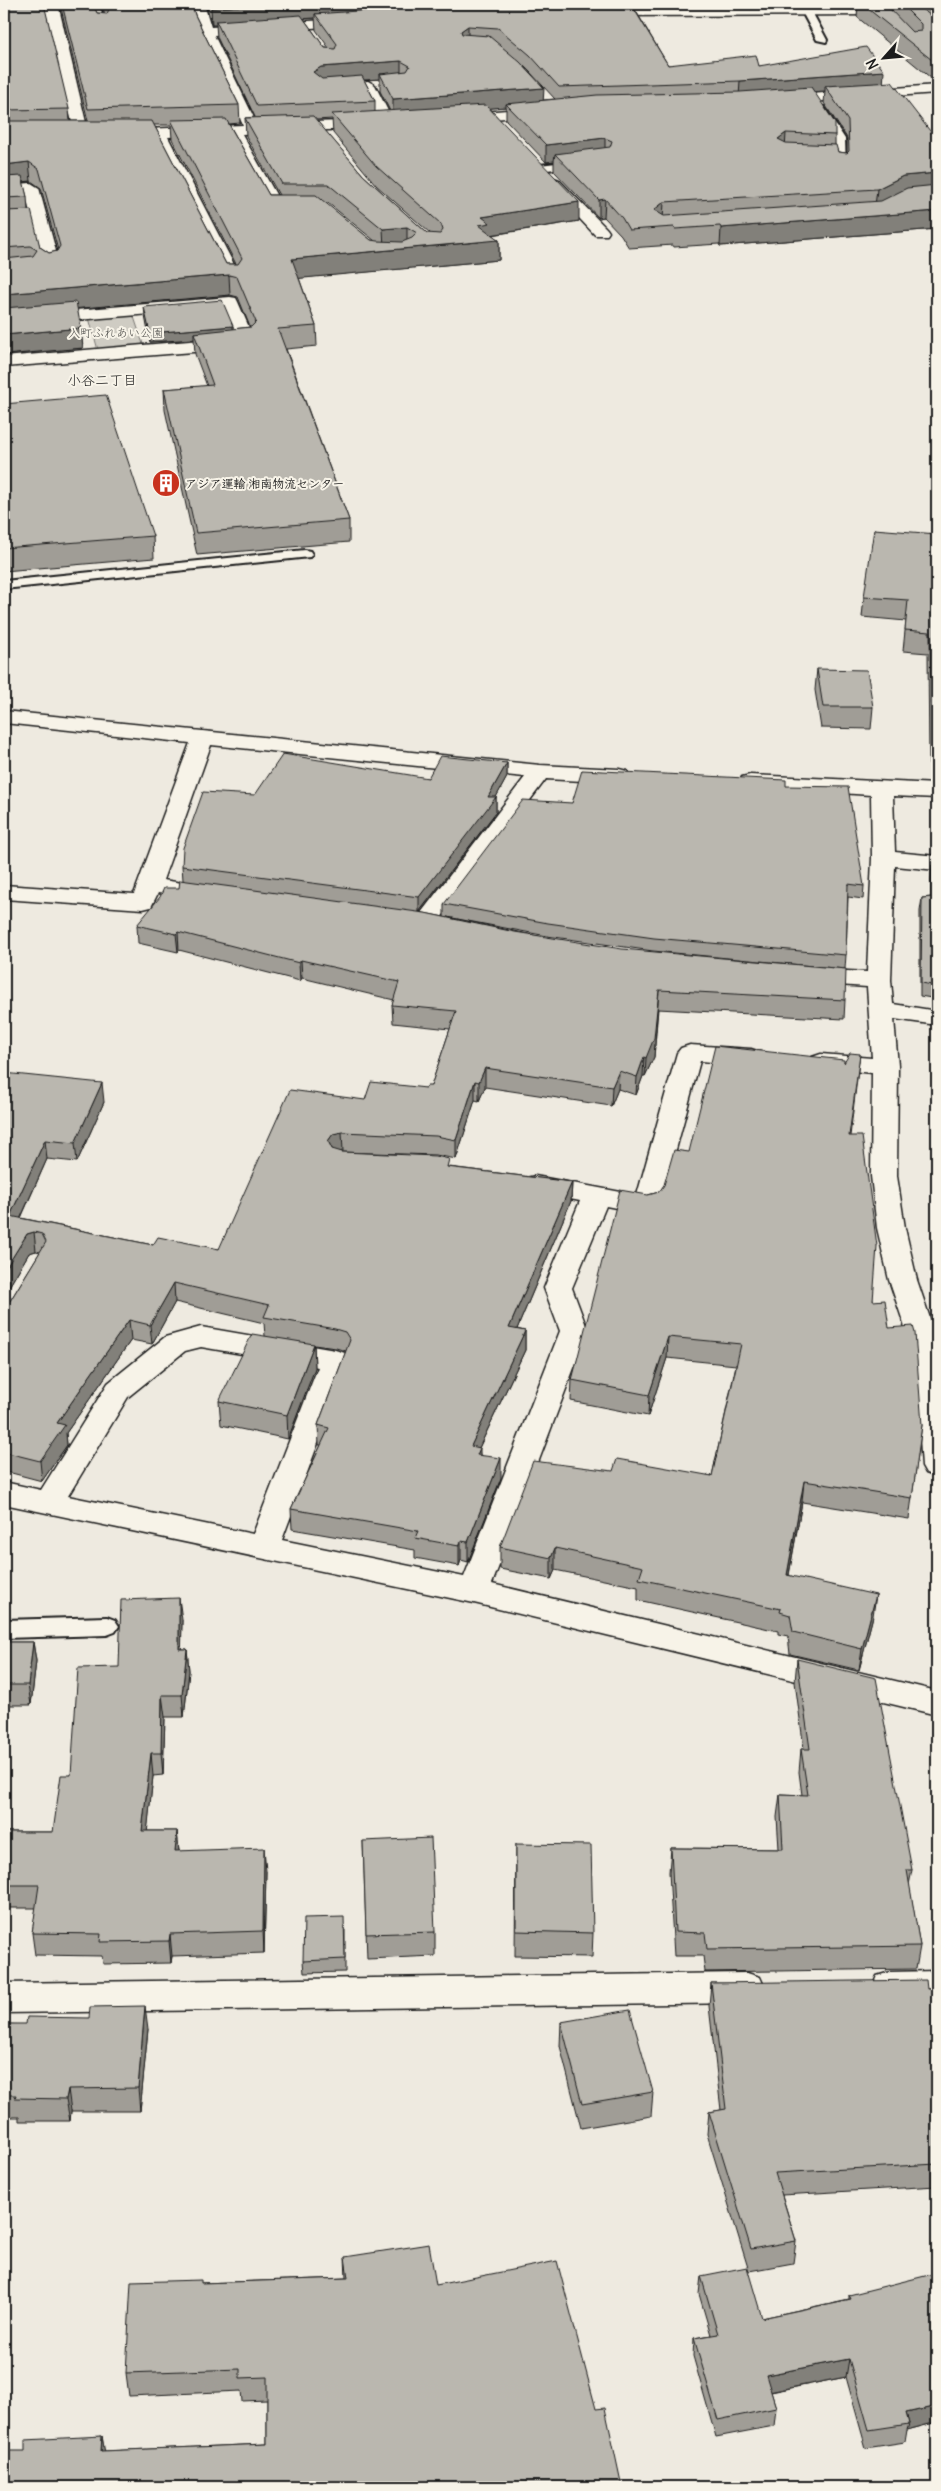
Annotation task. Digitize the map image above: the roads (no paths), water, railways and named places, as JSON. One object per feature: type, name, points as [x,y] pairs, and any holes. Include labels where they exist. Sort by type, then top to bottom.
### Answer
[{"type":"street","points":[[51,4],[82,135]]},
{"type":"street","points":[[197,4],[204,31],[252,129]]},
{"type":"street","points":[[590,12],[776,8],[807,12],[885,14],[904,5]]},
{"type":"street","points":[[204,31],[307,28],[364,20]]},
{"type":"street","points":[[322,88],[384,84]]},
{"type":"street","points":[[368,86],[388,123]]},
{"type":"street","points":[[767,101],[937,89]]},
{"type":"street","points":[[444,119],[491,116],[554,106]]},
{"type":"street","points":[[491,116],[504,129]]},
{"type":"street","points":[[63,134],[159,133],[406,122]]},
{"type":"street","points":[[318,127],[330,141]]},
{"type":"street","points":[[233,130],[277,210],[312,208]]},
{"type":"street","points":[[159,133],[233,278]]},
{"type":"street","points":[[528,155],[601,232]]},
{"type":"street","points":[[4,190],[31,188],[52,266]]},
{"type":"street","points":[[22,223],[40,222]]},
{"type":"street","points":[[4,321],[230,302],[246,341],[206,346],[4,362]]},
{"type":"street","points":[[4,716],[540,772],[637,777]]},
{"type":"street","points":[[4,892],[143,902],[203,738]]},
{"type":"street","points":[[453,928],[417,920],[540,772]]},
{"type":"street","points":[[725,781],[937,791]]},
{"type":"street","points":[[882,789],[884,858],[879,980],[885,1066],[884,1176],[891,1228],[903,1280],[928,1354],[937,1466]]},
{"type":"street","points":[[884,858],[937,863]]},
{"type":"street","points":[[149,885],[225,895]]},
{"type":"street","points":[[785,974],[879,980]]},
{"type":"street","points":[[881,1010],[937,1018]]},
{"type":"street","points":[[512,1179],[647,1206],[690,1053],[885,1066]]},
{"type":"street","points":[[474,1591],[574,1331],[558,1288],[596,1196]]},
{"type":"street","points":[[49,1502],[118,1390],[175,1344],[201,1337],[336,1360],[263,1548]]},
{"type":"street","points":[[4,1493],[474,1591],[937,1703]]},
{"type":"street","points":[[860,1987],[937,1986]]},
{"type":"street","points":[[4,1998],[612,1988],[775,1988]]},
{"type":"lane","points":[[93,4],[104,27]]},
{"type":"lane","points":[[807,12],[822,40]]},
{"type":"lane","points":[[813,98],[840,139],[838,160]]},
{"type":"lane","points":[[540,168],[596,161]]},
{"type":"lane","points":[[4,585],[305,554]]},
{"type":"lane","points":[[4,1628],[107,1626]]},
{"type":"place","name":"アジア運輸 湘南物流センター","points":[[166,483]]},
{"type":"district","name":"小谷二丁目","points":[[102,380]]},
{"type":"park label","name":"入町ふれあい公園","points":[[116,332]]}]
